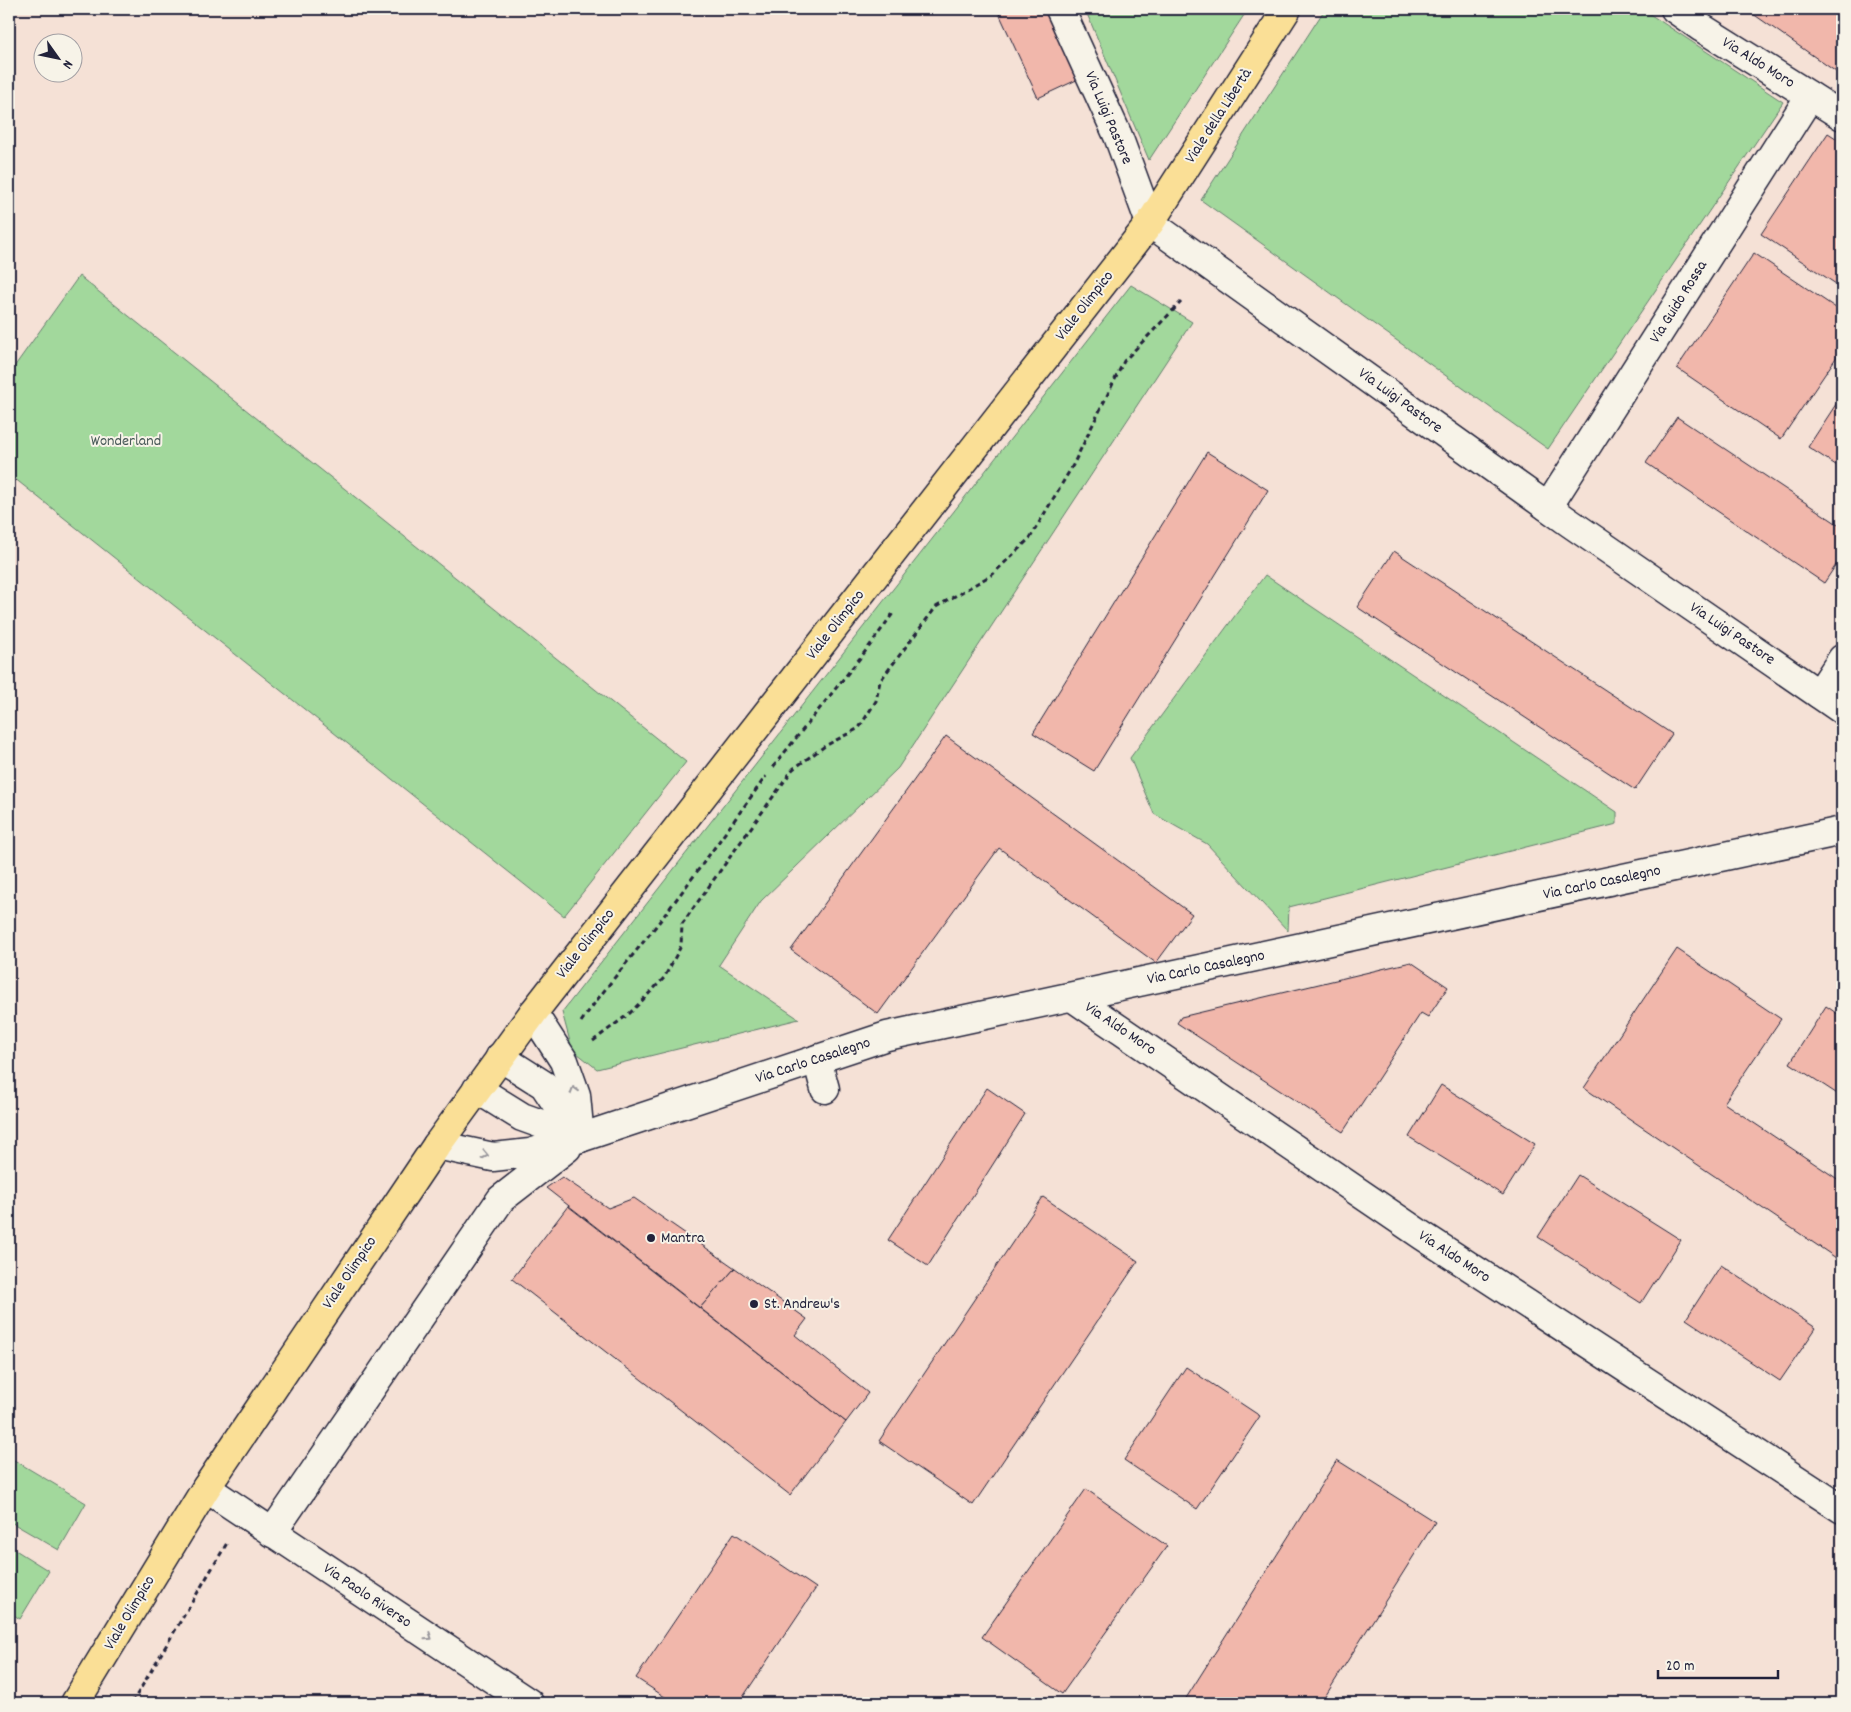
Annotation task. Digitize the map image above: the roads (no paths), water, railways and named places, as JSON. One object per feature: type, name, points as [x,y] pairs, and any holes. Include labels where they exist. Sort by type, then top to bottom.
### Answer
[{"type":"main road","name":"Viale della Libertà","points":[[1150,223],[1287,9]]},
{"type":"main road","name":"Viale Olimpico","points":[[75,1703],[206,1488],[437,1145],[500,1057],[533,1012],[1150,223]]},
{"type":"street","name":"Via Luigi Pastore","points":[[1060,9],[1118,136],[1150,223],[1548,507],[1842,710]]},
{"type":"street","name":"Via Aldo Moro","points":[[1675,9],[1708,18],[1810,96],[1842,116]]},
{"type":"street","name":"Via Guido Rossa","points":[[1548,507],[1810,96]]},
{"type":"street","points":[[1819,694],[1842,659]]},
{"type":"street","name":"Via Carlo Casalegno","points":[[437,1145],[492,1157],[530,1153],[886,1036],[1842,831]]},
{"type":"street","name":"Via Aldo Moro","points":[[1072,997],[1422,1236],[1842,1509]]},
{"type":"street","points":[[533,1012],[560,1056],[576,1096],[580,1138]]},
{"type":"street","points":[[500,1057],[544,1085],[580,1138]]},
{"type":"street","points":[[817,1059],[825,1089]]},
{"type":"street","points":[[477,1089],[522,1117],[580,1138]]},
{"type":"street","points":[[272,1533],[501,1200],[580,1138]]},
{"type":"street","name":"Via Paolo Riverso","points":[[206,1488],[529,1703]]},
{"type":"place","name":"Mantra","points":[[651,1238]]},
{"type":"place","name":"St. Andrew's","points":[[754,1304]]},
{"type":"park label","name":"Wonderland","points":[[126,441]]}]
